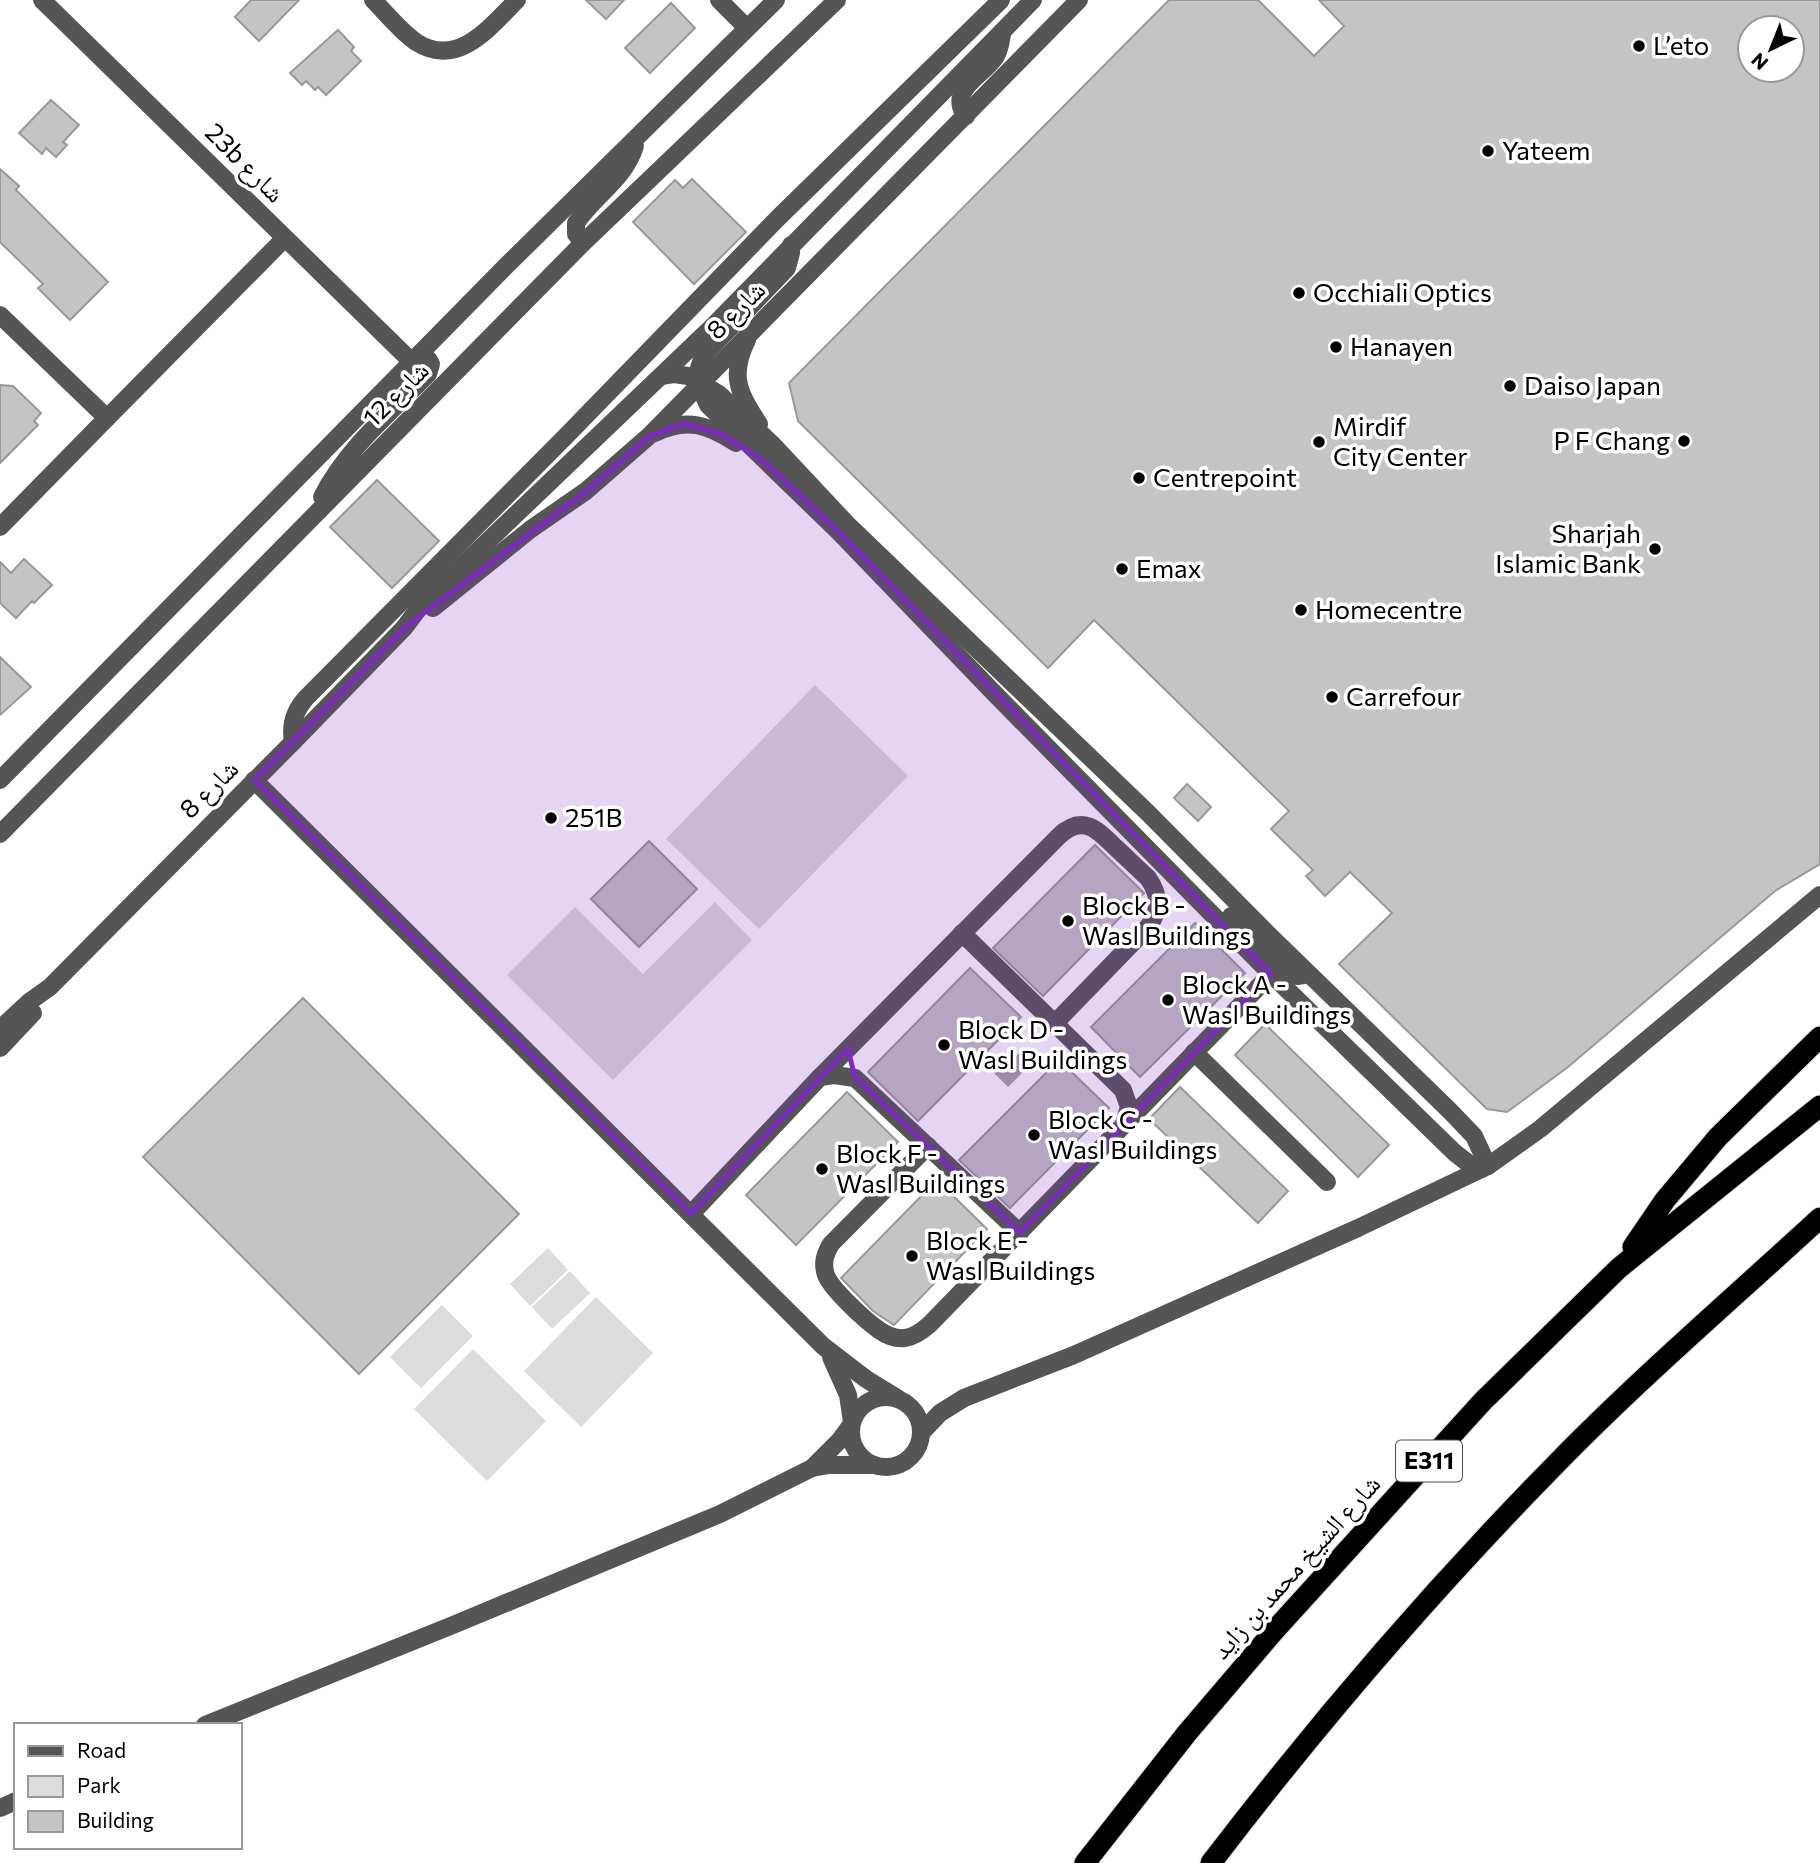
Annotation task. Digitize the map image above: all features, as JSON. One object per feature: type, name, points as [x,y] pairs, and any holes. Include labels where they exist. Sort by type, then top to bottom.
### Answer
[{"type":"highway","points":[[1619,1268],[1665,1200],[1717,1137],[1820,1037]]},
{"type":"highway","name":"شارع الشيخ محمد بن زايد","points":[[1085,1863],[1187,1733],[1274,1631],[1483,1401],[1619,1268],[1820,1106]]},
{"type":"highway","points":[[1211,1863],[1351,1688],[1557,1462],[1820,1218]]},
{"type":"street","name":"23b شارع","points":[[42,0],[284,239],[415,359]]},
{"type":"street","points":[[373,0],[415,41],[438,50],[461,48],[482,35],[517,0]]},
{"type":"street","points":[[719,0],[746,27]]},
{"type":"street","name":"شارع 12","points":[[0,780],[415,359],[776,0]]},
{"type":"street","name":"شارع 12","points":[[0,834],[583,243],[837,0]]},
{"type":"street","points":[[293,742],[295,714],[306,698],[596,407],[778,218],[1001,0]]},
{"type":"street","name":"شارع 8","points":[[0,1029],[50,987],[404,628],[422,604],[661,376],[1033,0]]},
{"type":"street","name":"شارع 8","points":[[404,628],[422,618],[531,529],[586,491],[649,436],[1079,0]]},
{"type":"street","points":[[966,116],[960,105],[961,93],[996,56],[1003,30]]},
{"type":"street","points":[[583,243],[576,234],[576,223],[624,170],[636,139]]},
{"type":"street","points":[[0,527],[284,239]]},
{"type":"street","points":[[791,245],[792,253],[787,268],[703,356],[699,368],[704,399],[708,405],[839,532],[1271,974],[1455,1153],[1468,1163],[1485,1167]]},
{"type":"street","points":[[0,314],[107,418]]},
{"type":"street","points":[[752,331],[737,368],[737,384],[772,444]]},
{"type":"street","points":[[317,510],[346,458],[428,374],[431,364],[428,359],[415,359]]},
{"type":"street","points":[[661,376],[674,374],[701,382],[719,394],[772,444],[847,524],[1450,1111],[1474,1136],[1485,1167]]},
{"type":"street","points":[[649,436],[672,425],[695,423],[722,434],[765,462]]},
{"type":"street","points":[[995,694],[1029,718],[1079,766],[1093,770],[1100,768]]},
{"type":"street","points":[[254,780],[823,1346],[866,1379],[897,1398],[919,1418],[921,1433],[917,1448],[904,1462],[894,1466],[839,1465],[811,1468]]},
{"type":"street","points":[[691,1214],[820,1077],[1065,830],[1082,825],[1091,826],[1109,840],[1154,887],[1158,908],[1148,927],[1055,1023]]},
{"type":"street","points":[[1168,868],[1197,882],[1286,970],[1297,975],[1309,974]]},
{"type":"street","points":[[921,1433],[940,1413],[964,1398],[1074,1356],[1358,1228],[1485,1167],[1540,1129],[1820,895]]},
{"type":"street","points":[[962,933],[1123,1090],[1129,1107],[1124,1124]]},
{"type":"street","points":[[928,1146],[831,1244],[825,1254],[826,1277],[879,1330],[891,1336],[905,1338],[918,1334],[1020,1233],[1271,974]]},
{"type":"street","name":"شارع 8","points":[[0,1048],[36,1009],[50,987]]},
{"type":"street","points":[[855,1042],[852,1060],[855,1077],[1020,1233]]},
{"type":"street","points":[[1194,1052],[1327,1182]]},
{"type":"street","points":[[820,1077],[855,1077]]},
{"type":"street","points":[[823,1346],[844,1382],[853,1445],[865,1461],[874,1465]]},
{"type":"street","points":[[210,1723],[684,1531],[811,1468],[840,1440],[860,1407],[877,1397],[897,1398]]},
{"type":"highlighted area","points":[[684,423],[722,434],[765,462],[839,532],[1271,974],[1020,1233],[855,1078],[848,1049],[691,1214],[254,780],[404,628],[586,491],[649,436]]},
{"type":"green space","points":[[815,685],[908,776],[759,929],[666,839]]},
{"type":"green space","points":[[715,902],[752,940],[613,1080],[507,975],[575,907],[643,974]]},
{"type":"green space","points":[[548,1248],[568,1270],[530,1306],[510,1284]]},
{"type":"green space","points":[[570,1271],[590,1293],[552,1329],[532,1307]]},
{"type":"green space","points":[[596,1297],[653,1353],[581,1427],[524,1371]]},
{"type":"green space","points":[[442,1305],[473,1336],[421,1388],[390,1357]]},
{"type":"green space","points":[[473,1349],[546,1421],[487,1481],[414,1409]]},
{"type":"shaded area","points":[[1020,1052],[1032,1063],[1008,1087],[990,1069],[1000,1059],[1007,1065]]},
{"type":"building","points":[[251,0],[299,0],[259,41],[235,17]]},
{"type":"building","points":[[586,0],[624,0],[606,19]]},
{"type":"building","name":"Mirdif City Center","points":[[1169,0],[1258,0],[1314,56],[1344,26],[1319,0],[1820,0],[1820,864],[1775,891],[1568,1067],[1507,1112],[1487,1109],[1339,964],[1392,913],[1350,872],[1325,896],[1306,876],[1313,870],[1271,829],[1289,811],[1094,620],[1048,668],[798,421],[789,383]]},
{"type":"building","points":[[671,3],[695,28],[650,73],[625,48]]},
{"type":"building","points":[[338,30],[354,47],[351,51],[361,61],[326,95],[318,87],[315,90],[306,81],[302,85],[290,73]]},
{"type":"building","points":[[51,100],[79,125],[63,142],[67,145],[56,157],[46,148],[42,154],[19,133]]},
{"type":"building","points":[[0,169],[19,186],[16,190],[108,282],[70,320],[38,288],[43,284],[0,242]]},
{"type":"building","points":[[692,179],[746,232],[694,284],[633,222],[675,180],[683,188]]},
{"type":"building","points":[[0,385],[13,386],[41,413],[34,421],[38,425],[0,463]]},
{"type":"building","points":[[377,480],[439,541],[392,588],[330,527]]},
{"type":"building","points":[[24,559],[52,585],[16,618],[0,603],[0,562],[11,573]]},
{"type":"building","points":[[0,657],[31,687],[0,715]]},
{"type":"building","points":[[1187,784],[1211,807],[1198,821],[1174,798]]},
{"type":"building","points":[[649,841],[697,889],[639,947],[591,899]]},
{"type":"building","name":"Block B - Wasl Buildings","points":[[1095,845],[1144,893],[1043,996],[993,948]]},
{"type":"building","name":"Block A - Wasl Buildings","points":[[1195,923],[1245,973],[1140,1077],[1091,1027]]},
{"type":"building","name":"Block D - Wasl Buildings","points":[[970,968],[1021,1017],[918,1121],[868,1072]]},
{"type":"building","points":[[303,998],[519,1214],[359,1374],[143,1157]]},
{"type":"building","points":[[1265,1024],[1389,1145],[1358,1177],[1235,1055]]},
{"type":"building","name":"Block C - Wasl Buildings","points":[[1059,1060],[1109,1108],[1010,1208],[959,1160]]},
{"type":"building","points":[[1180,1087],[1288,1191],[1258,1223],[1149,1119]]},
{"type":"building","name":"Block F - Wasl Buildings","points":[[847,1092],[898,1142],[796,1245],[746,1195]]},
{"type":"building","name":"Block E - Wasl Buildings","points":[[937,1180],[987,1229],[894,1325],[873,1311],[841,1278]]},
{"type":"place","name":"L’eto","points":[[1639,46]]},
{"type":"place","name":"Yateem","points":[[1488,151]]},
{"type":"place","name":"Occhiali Optics","points":[[1299,293]]},
{"type":"place","name":"Hanayen","points":[[1336,347]]},
{"type":"place","name":"Daiso Japan","points":[[1510,386]]},
{"type":"place","name":"P F Chang","points":[[1684,441]]},
{"type":"place","name":"Mirdif City Center","points":[[1319,442]]},
{"type":"place","name":"Centrepoint","points":[[1139,478]]},
{"type":"place","name":"Sharjah Islamic Bank","points":[[1655,549]]},
{"type":"place","name":"Emax","points":[[1122,569]]},
{"type":"place","name":"Homecentre","points":[[1301,610]]},
{"type":"place","name":"Carrefour","points":[[1332,697]]},
{"type":"place","name":"251B","points":[[551,818]]},
{"type":"place","name":"Block B - Wasl Buildings","points":[[1068,921]]},
{"type":"place","name":"Block A - Wasl Buildings","points":[[1168,1000]]},
{"type":"place","name":"Block D - Wasl Buildings","points":[[944,1045]]},
{"type":"place","name":"Block C - Wasl Buildings","points":[[1034,1135]]},
{"type":"place","name":"Block F - Wasl Buildings","points":[[822,1169]]},
{"type":"place","name":"Block E - Wasl Buildings","points":[[912,1256]]}]
